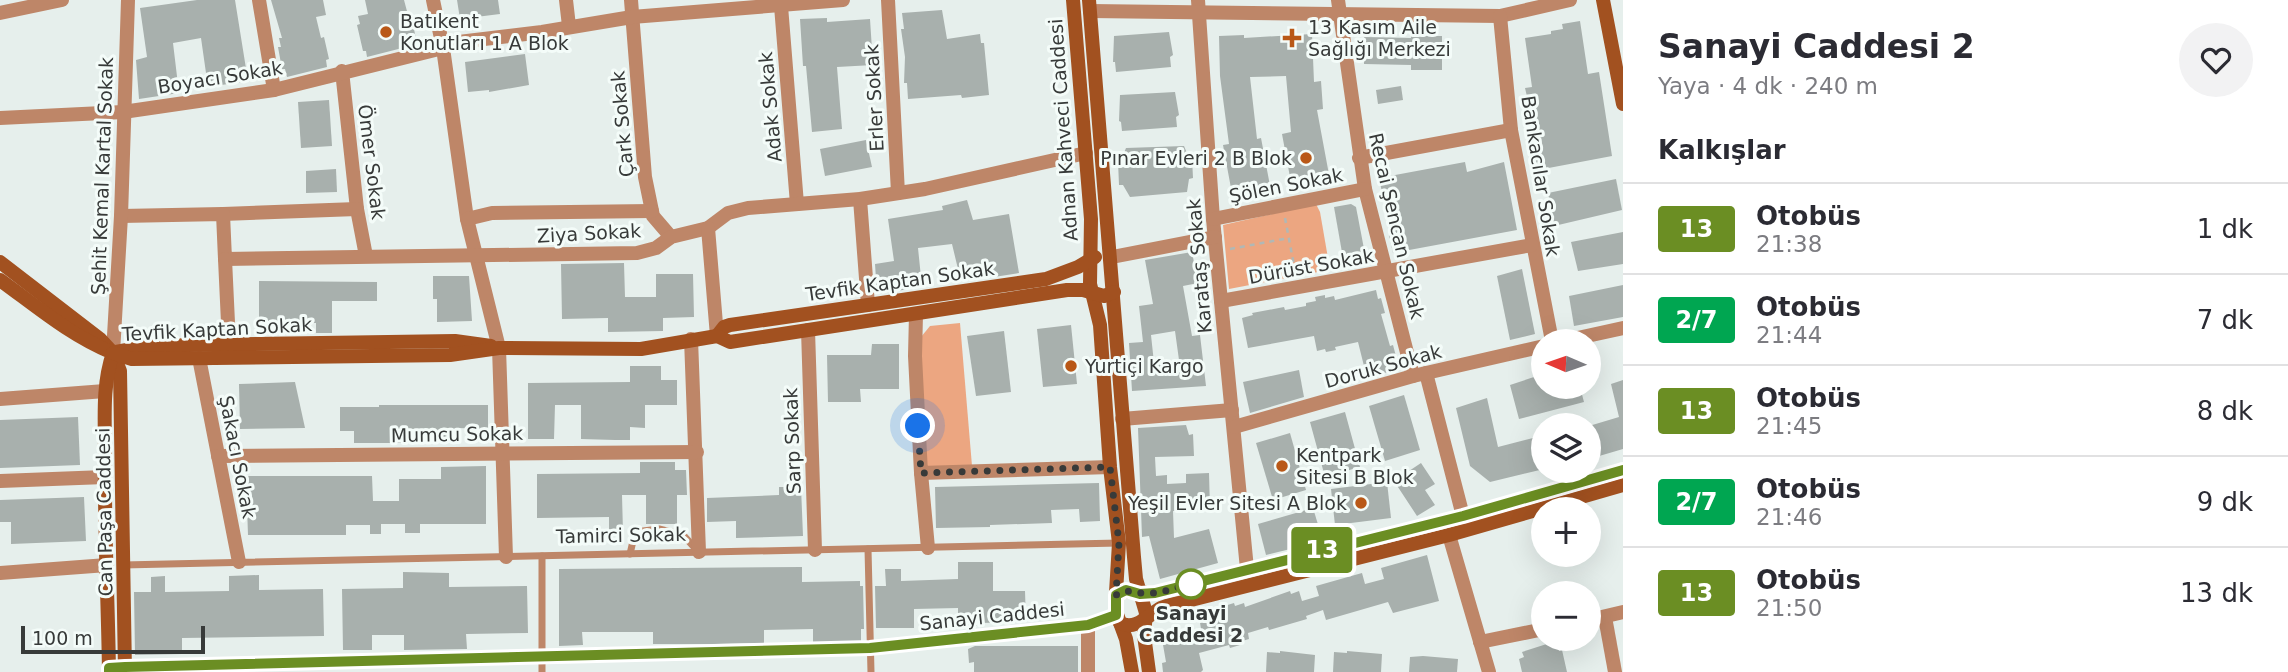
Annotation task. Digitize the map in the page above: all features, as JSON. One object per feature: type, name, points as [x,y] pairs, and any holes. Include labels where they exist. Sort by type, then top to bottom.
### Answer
[{"type":"street","points":[[0,13],[62,0]]},
{"type":"street","name":"Şehit Kemal Kartal Sokak","points":[[113,353],[121,216],[128,0]]},
{"type":"street","points":[[259,0],[274,90]]},
{"type":"street","points":[[433,0],[467,219],[499,348],[506,557]]},
{"type":"street","points":[[566,0],[569,26]]},
{"type":"street","name":"Çark Sokak","points":[[631,0],[645,177],[652,211],[662,229],[671,237]]},
{"type":"street","name":"Boyacı Sokak","points":[[0,118],[123,112],[274,90],[442,46],[632,17],[843,0]]},
{"type":"street","name":"Erler Sokak","points":[[888,0],[898,194]]},
{"type":"street","name":"Adnan Kahveci Caddesi","points":[[1073,0],[1091,219],[1091,291],[1100,325],[1110,467],[1119,543],[1116,595],[1118,619],[1132,672]]},
{"type":"street","points":[[1090,6],[1339,7],[1500,16],[1570,0]]},
{"type":"street","points":[[1603,0],[1623,104]]},
{"type":"street","name":"Adak Sokak","points":[[781,6],[797,204]]},
{"type":"street","name":"Adnan Kahveci Caddesi","points":[[1090,6],[1136,579],[1144,604],[1149,672]]},
{"type":"street","name":"Karataş Sokak","points":[[1198,6],[1213,219],[1247,569]]},
{"type":"street","name":"Recai Şencan Sokak","points":[[1339,7],[1359,158],[1385,272],[1465,523]]},
{"type":"street","name":"Bankacılar Sokak","points":[[1500,16],[1511,130],[1550,329]]},
{"type":"street","name":"Ömer Sokak","points":[[342,71],[357,209],[366,256]]},
{"type":"street","points":[[1359,158],[1511,130]]},
{"type":"street","name":"Ziya Sokak","points":[[225,259],[637,253],[656,248],[671,237],[708,228],[728,213],[748,208],[898,194],[1086,153]]},
{"type":"street","name":"Şölen Sokak","points":[[1213,219],[1365,190]]},
{"type":"street","points":[[860,198],[868,305]]},
{"type":"street","points":[[121,216],[357,209]]},
{"type":"street","points":[[467,219],[492,213],[652,211]]},
{"type":"street","points":[[223,214],[229,344]]},
{"type":"street","points":[[708,228],[717,336]]},
{"type":"street","points":[[1112,257],[1215,237]]},
{"type":"street","name":"Dürüst Sokak","points":[[1221,301],[1532,245]]},
{"type":"street","name":"Tevfik Kaptan Sokak","points":[[717,336],[724,327],[730,325],[1046,279],[1098,256],[1112,257]]},
{"type":"street","points":[[0,262],[100,338],[113,353]]},
{"type":"street","points":[[0,280],[64,327],[92,345],[113,353]]},
{"type":"street","name":"Tevfik Kaptan Sokak","points":[[113,353],[132,359],[450,355],[499,348],[641,349],[717,336],[730,342],[1067,290],[1091,291],[1104,296],[1114,292]]},
{"type":"street","points":[[916,314],[915,356],[928,548]]},
{"type":"street","points":[[1601,333],[1623,328]]},
{"type":"street","name":"Sarp Sokak","points":[[808,330],[815,550]]},
{"type":"street","points":[[691,339],[699,552]]},
{"type":"street","name":"Tevfik Kaptan Sokak","points":[[113,353],[143,347],[455,341],[499,348]]},
{"type":"street","name":"Doruk Sokak","points":[[1234,427],[1420,375],[1531,349]]},
{"type":"street","name":"Can Paşa Caddesi","points":[[109,670],[105,391],[106,373],[113,353]]},
{"type":"street","name":"Can Paşa Caddesi","points":[[113,353],[120,372],[122,393],[125,669]]},
{"type":"street","name":"Şakacı Sokak","points":[[199,358],[239,562]]},
{"type":"street","points":[[0,399],[105,391]]},
{"type":"street","points":[[1122,419],[1232,410]]},
{"type":"street","name":"Mumcu Sokak","points":[[218,456],[697,452]]},
{"type":"street","points":[[921,473],[1110,467]]},
{"type":"street","points":[[1118,619],[1126,626],[1134,625],[1162,608],[1183,602],[1449,535],[1465,523],[1623,470]]},
{"type":"street","points":[[0,481],[105,477]]},
{"type":"street","points":[[1116,595],[1126,590],[1140,594],[1155,593],[1247,569],[1465,523],[1623,485]]},
{"type":"street","points":[[1449,535],[1489,672]]},
{"type":"street","points":[[0,573],[123,565]]},
{"type":"street","points":[[1601,618],[1623,612]]},
{"type":"street","points":[[1605,617],[1615,672]]},
{"type":"street","points":[[1088,625],[1088,672]]},
{"type":"street","points":[[1479,642],[1531,632]]},
{"type":"street","points":[[109,670],[125,669]]},
{"type":"lane","points":[[630,554],[633,541],[643,531],[659,529],[683,535],[699,552]]},
{"type":"lane","name":"Tamirci Sokak","points":[[123,565],[1119,543]]},
{"type":"lane","points":[[869,549],[870,672]]},
{"type":"lane","points":[[542,556],[542,672]]},
{"type":"lane","name":"Sanayi Caddesi","points":[[125,669],[870,648],[1088,625],[1118,619]]},
{"type":"path","points":[[1284,211],[1296,276]]},
{"type":"path","points":[[1225,250],[1289,238]]},
{"type":"shaded area","points":[[1316,204],[1320,212],[1329,264],[1323,271],[1229,289],[1223,225]]},
{"type":"shaded area","points":[[960,323],[972,466],[924,469],[921,337],[930,326]]},
{"type":"building","points":[[197,0],[235,0],[248,81],[208,87],[201,38],[173,43],[179,93],[139,99],[136,60],[147,57],[140,8]]},
{"type":"building","points":[[271,0],[323,0],[326,15],[316,17],[329,59],[326,60],[327,67],[287,77],[285,69],[282,69],[278,47],[281,47],[279,38],[282,38]]},
{"type":"building","name":"Batıkent Konutları 1 A Blok","points":[[365,0],[404,0],[408,15],[411,14],[416,39],[413,39],[414,45],[367,57],[357,25],[360,24],[358,16],[368,14]]},
{"type":"building","points":[[457,0],[498,0],[500,14],[460,19]]},
{"type":"building","points":[[942,10],[947,39],[980,34],[981,43],[984,43],[989,95],[908,99],[907,83],[904,83],[902,13]]},
{"type":"building","points":[[827,18],[827,22],[870,19],[873,65],[837,67],[842,129],[812,132],[800,19]]},
{"type":"building","points":[[1580,21],[1588,74],[1599,72],[1612,156],[1538,170],[1531,136],[1536,135],[1525,88],[1532,87],[1525,38],[1551,34],[1551,31],[1563,29],[1562,24]]},
{"type":"building","points":[[1169,32],[1173,55],[1170,57],[1171,67],[1116,72],[1113,62],[1114,36]]},
{"type":"building","points":[[1312,34],[1314,82],[1321,81],[1323,109],[1317,110],[1330,180],[1320,182],[1320,185],[1292,188],[1282,134],[1291,132],[1286,76],[1250,77],[1257,139],[1261,138],[1271,191],[1261,193],[1262,196],[1233,199],[1223,145],[1229,144],[1220,76],[1219,36],[1244,35],[1244,38]]},
{"type":"building","points":[[1442,36],[1442,70],[1411,70],[1411,65],[1364,64],[1364,37]]},
{"type":"building","points":[[525,54],[529,85],[489,92],[468,92],[465,62]]},
{"type":"building","points":[[1401,86],[1403,100],[1378,104],[1376,90]]},
{"type":"building","points":[[1175,92],[1179,115],[1176,117],[1177,127],[1122,131],[1119,121],[1120,95]]},
{"type":"building","points":[[329,100],[332,146],[301,148],[298,102]]},
{"type":"building","points":[[866,140],[872,167],[825,176],[820,149]]},
{"type":"building","points":[[1184,146],[1189,158],[1192,158],[1193,178],[1189,179],[1187,192],[1130,197],[1123,185],[1119,185],[1118,161],[1126,148]]},
{"type":"building","points":[[1465,162],[1467,172],[1504,162],[1517,230],[1393,253],[1379,178]]},
{"type":"building","points":[[336,169],[337,192],[306,193],[306,171]]},
{"type":"building","points":[[1616,179],[1622,210],[1554,226],[1548,193]]},
{"type":"building","points":[[967,200],[973,220],[1009,214],[1019,273],[994,277],[991,262],[958,269],[952,244],[918,248],[922,287],[877,294],[875,264],[894,261],[888,219],[943,210],[942,206]]},
{"type":"building","points":[[1351,204],[1356,207],[1365,254],[1343,258],[1334,207]]},
{"type":"building","points":[[1623,232],[1623,264],[1578,271],[1571,242]]},
{"type":"building","points":[[1192,252],[1198,283],[1183,286],[1192,336],[1200,335],[1206,386],[1132,391],[1129,343],[1143,342],[1139,306],[1153,304],[1145,260]],"holes":[[[1175,331],[1179,360],[1154,363],[1151,335]]]},
{"type":"building","points":[[624,263],[625,297],[656,297],[656,274],[693,274],[694,317],[663,318],[663,331],[608,332],[608,318],[562,319],[561,264]]},
{"type":"building","points":[[1522,269],[1534,329],[1531,329],[1531,335],[1510,340],[1497,276]]},
{"type":"building","points":[[433,276],[469,276],[472,321],[437,322]]},
{"type":"building","points":[[259,281],[377,282],[377,301],[332,301],[332,333],[316,333],[316,323],[259,322]]},
{"type":"building","points":[[1623,285],[1623,317],[1574,326],[1569,296]]},
{"type":"building","points":[[1376,290],[1385,313],[1381,314],[1390,346],[1393,345],[1397,360],[1393,361],[1395,370],[1367,378],[1358,342],[1335,347],[1336,350],[1317,351],[1314,336],[1248,348],[1242,318],[1253,315],[1252,313],[1306,306],[1306,303],[1316,301],[1315,297],[1325,295],[1325,298],[1334,296],[1335,300]]},
{"type":"building","points":[[1071,325],[1077,384],[1043,387],[1037,329]]},
{"type":"building","points":[[1004,331],[1011,392],[976,396],[967,336]]},
{"type":"building","points":[[872,344],[899,344],[899,389],[860,389],[861,402],[828,402],[827,355],[871,355]]},
{"type":"building","points":[[630,366],[661,366],[661,380],[677,380],[677,405],[645,405],[645,428],[630,427],[630,440],[615,440],[581,439],[581,405],[555,405],[554,439],[528,439],[528,383],[630,382]]},
{"type":"building","points":[[1299,370],[1304,397],[1250,413],[1243,382]]},
{"type":"building","points":[[1531,378],[1531,399],[1583,399],[1584,402],[1542,413],[1531,413],[1531,416],[1519,419],[1510,385]]},
{"type":"building","points":[[1623,380],[1623,449],[1601,455],[1601,422],[1619,417],[1611,384]]},
{"type":"building","points":[[295,382],[305,428],[240,429],[239,384]]},
{"type":"building","points":[[1404,395],[1420,450],[1385,461],[1369,406]]},
{"type":"building","points":[[1487,398],[1498,447],[1531,439],[1531,472],[1490,482],[1470,466],[1456,408]]},
{"type":"building","points":[[488,405],[488,429],[458,428],[458,441],[435,441],[435,429],[405,429],[405,443],[354,443],[354,431],[340,431],[340,407]]},
{"type":"building","points":[[1345,412],[1360,467],[1325,477],[1310,422]]},
{"type":"building","points":[[78,417],[80,465],[0,468],[0,420]]},
{"type":"building","points":[[1186,425],[1189,435],[1193,434],[1194,456],[1155,457],[1156,476],[1167,475],[1167,484],[1186,483],[1186,474],[1209,473],[1210,509],[1173,511],[1174,538],[1209,529],[1218,563],[1160,579],[1149,536],[1142,537],[1138,428]]},
{"type":"building","name":"Kentpark Sitesi B Blok","points":[[1290,433],[1306,490],[1273,500],[1256,443]]},
{"type":"building","points":[[640,462],[675,462],[675,470],[686,470],[687,495],[677,495],[677,524],[646,524],[646,495],[622,495],[623,532],[609,532],[609,517],[537,518],[537,474],[640,473]]},
{"type":"building","points":[[1421,463],[1435,484],[1425,490],[1435,505],[1417,516],[1394,481]]},
{"type":"building","points":[[486,466],[486,524],[420,524],[420,533],[405,533],[405,524],[381,524],[381,534],[370,534],[370,525],[346,525],[346,535],[248,535],[246,476],[372,476],[373,501],[399,501],[399,479],[441,479],[441,467]]},
{"type":"building","name":"Yeşil Evler Sitesi A Blok","points":[[1387,482],[1391,518],[1335,525],[1331,489]]},
{"type":"building","points":[[1099,483],[1100,521],[1080,522],[1079,509],[1051,510],[1052,523],[936,528],[935,487]]},
{"type":"building","points":[[779,487],[801,487],[803,536],[736,538],[736,521],[707,522],[707,498],[779,495]]},
{"type":"building","points":[[84,497],[86,541],[11,544],[11,522],[0,522],[0,500]]},
{"type":"building","points":[[1313,508],[1323,541],[1266,555],[1258,524]]},
{"type":"building","points":[[1427,555],[1439,601],[1393,613],[1388,602],[1326,620],[1323,610],[1306,616],[1307,619],[1248,633],[1249,639],[1239,642],[1240,645],[1230,648],[1229,645],[1199,653],[1203,670],[1201,672],[1163,672],[1162,663],[1166,662],[1162,639],[1201,629],[1199,616],[1234,603],[1235,606],[1244,603],[1245,607],[1290,591],[1291,594],[1299,591],[1302,601],[1319,596],[1316,586],[1362,573],[1365,584],[1384,579],[1381,568]]},
{"type":"building","points":[[958,562],[993,562],[993,591],[1025,591],[1026,622],[958,626],[958,608],[914,609],[914,628],[876,628],[875,586],[886,586],[885,569],[901,569],[901,581],[958,579]]},
{"type":"building","points":[[802,567],[802,582],[860,581],[860,586],[863,586],[864,629],[861,629],[861,642],[813,643],[813,629],[764,630],[764,643],[712,644],[653,644],[653,632],[582,632],[583,645],[559,646],[559,569]]},
{"type":"building","points":[[403,572],[449,573],[449,587],[527,586],[528,633],[466,634],[467,649],[404,650],[404,635],[372,635],[372,650],[343,650],[342,589],[403,588]]},
{"type":"building","points":[[259,575],[259,590],[323,589],[324,636],[182,638],[182,654],[135,655],[134,592],[151,592],[151,577],[165,576],[165,592],[229,591],[229,576]]},
{"type":"building","points":[[975,646],[1078,646],[1078,672],[974,672],[974,662],[969,663],[968,649]]},
{"type":"building","points":[[1531,649],[1562,651],[1567,672],[1522,672],[1519,659],[1524,657],[1522,652]]},
{"type":"building","points":[[1267,652],[1315,655],[1314,672],[1266,672]]},
{"type":"building","points":[[1334,652],[1382,654],[1381,672],[1333,672]]},
{"type":"building","points":[[1410,657],[1458,659],[1457,672],[1409,672]]},
{"type":"bus line","name":"13","points":[[109,672],[109,668],[125,667],[870,648],[1088,625],[1116,615],[1116,595],[1126,590],[1140,594],[1155,593],[1463,516],[1623,470]]},
{"type":"place","name":"Batıkent Konutları 1 A Blok","points":[[386,32]]},
{"type":"place","name":"13 Kasım Aile Sağlığı Merkezi","points":[[1292,38]]},
{"type":"place","name":"Pınar Evleri 2 B Blok","points":[[1306,158]]},
{"type":"place","name":"Yurtiçi Kargo","points":[[1071,366]]},
{"type":"place","name":"Kentpark Sitesi B Blok","points":[[1282,466]]},
{"type":"place","name":"Yeşil Evler Sitesi A Blok","points":[[1361,503]]},
{"type":"place","name":"Sanayi Caddesi 2","points":[[1191,584]]},
{"type":"route","points":[[918,426],[921,473],[1110,467],[1119,543],[1116,595],[1126,590],[1140,594],[1155,593],[1191,584]]}]
